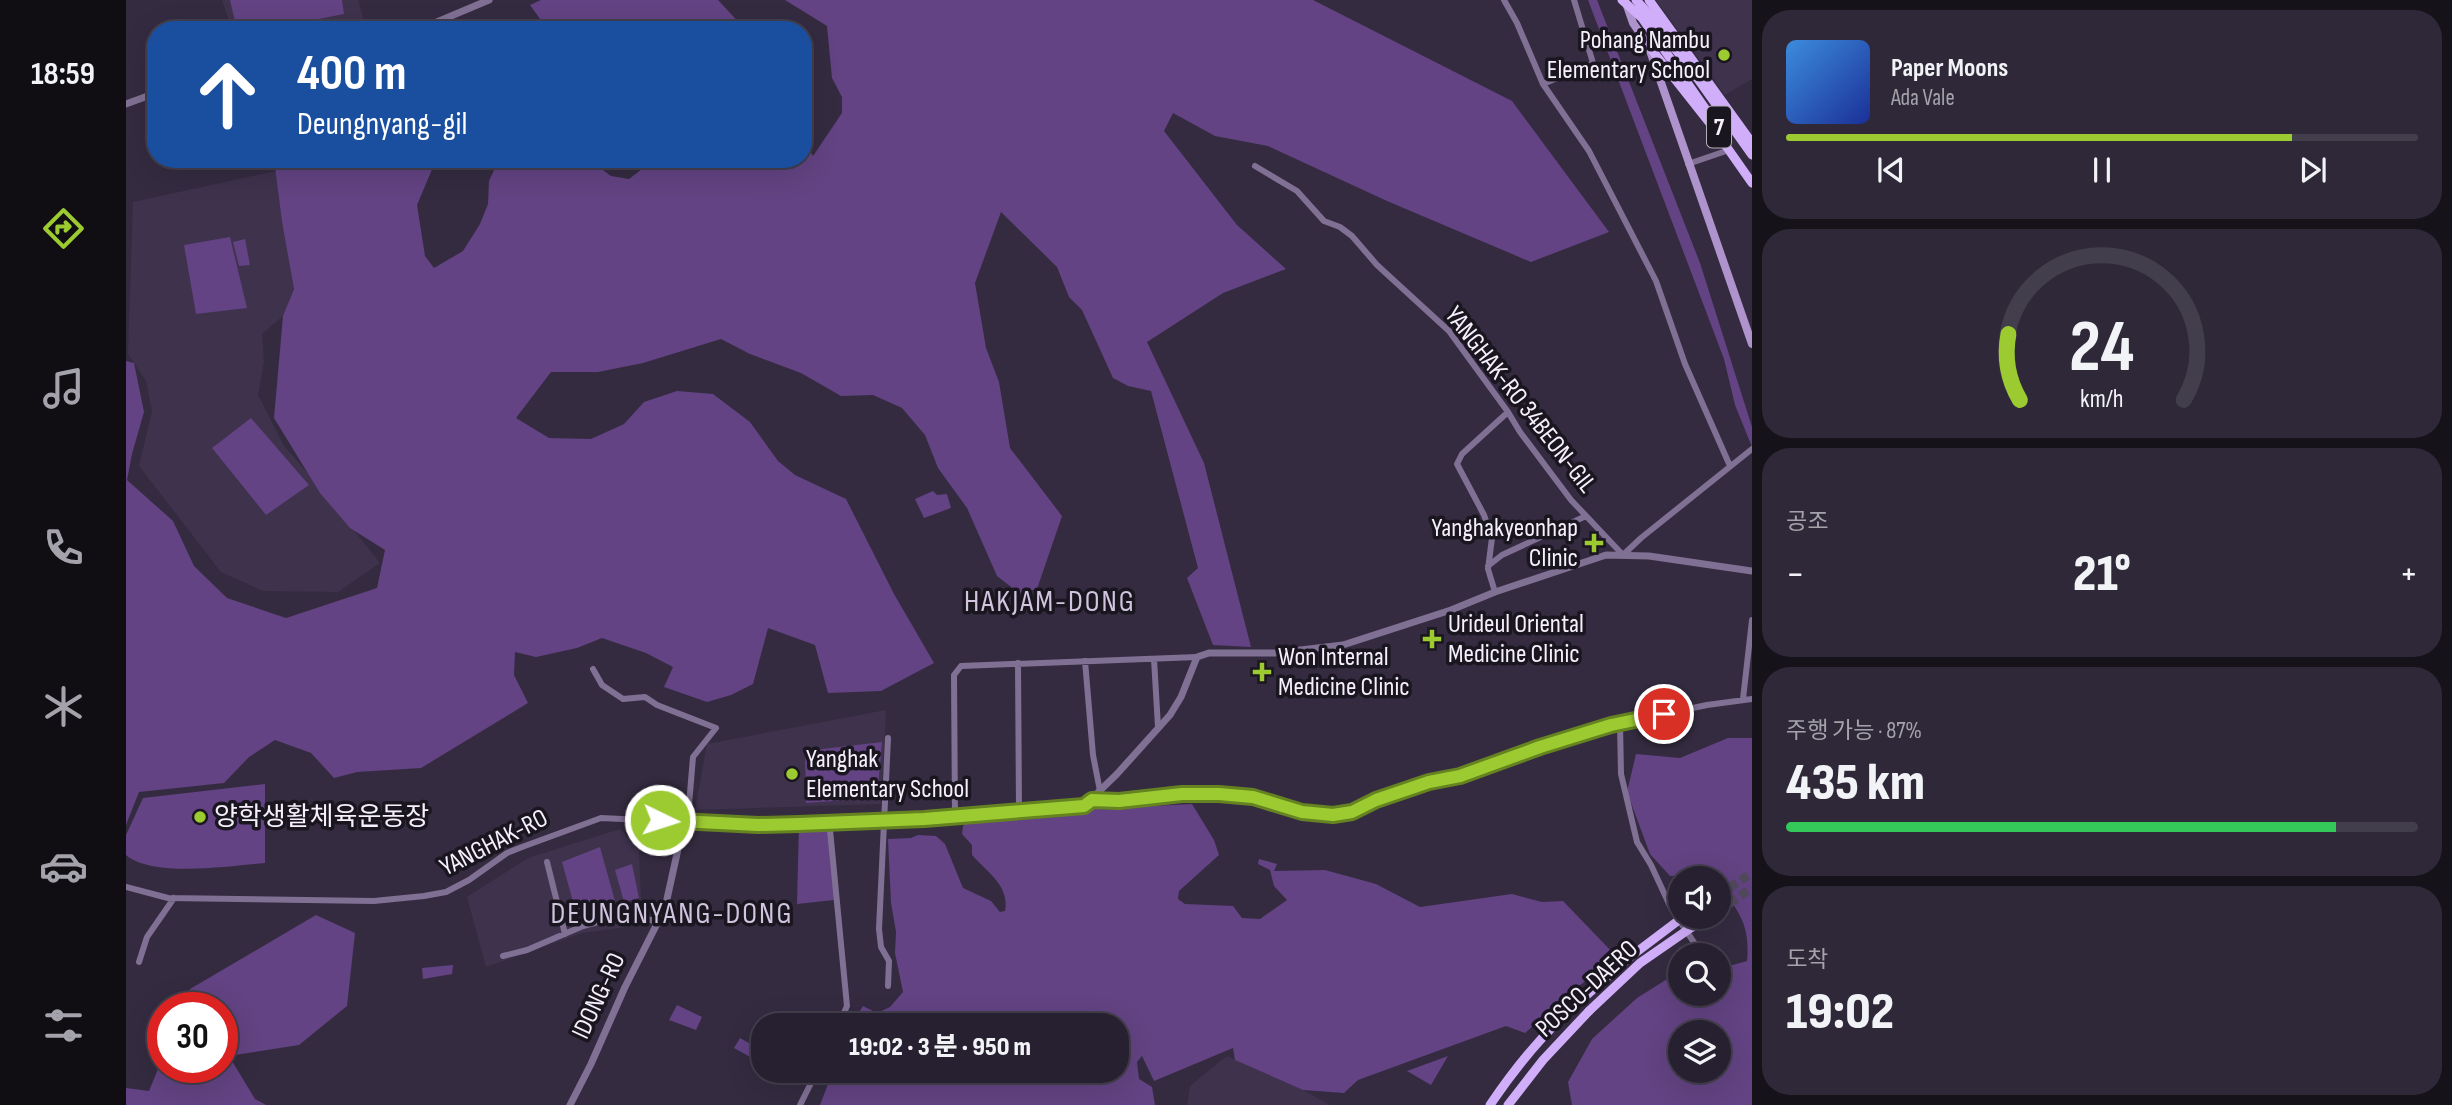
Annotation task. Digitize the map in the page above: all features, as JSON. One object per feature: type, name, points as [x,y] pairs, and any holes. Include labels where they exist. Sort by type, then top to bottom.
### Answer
[{"type":"main road","points":[[1624,0],[1641,36],[1752,183]]},
{"type":"main road","points":[[1624,0],[1642,18],[1752,155]]},
{"type":"main road","points":[[1636,0],[1648,13],[1690,78]]},
{"type":"main road","points":[[1649,0],[1750,137]]},
{"type":"main road","points":[[1641,36],[1643,25],[1657,11]]},
{"type":"main road","points":[[1648,46],[1688,164],[1748,323],[1752,344]]},
{"type":"main road","name":"7","points":[[1690,78],[1752,174]]},
{"type":"main road","name":"POSCO-DAERO","points":[[1490,1105],[1532,1051],[1579,1002],[1630,957],[1668,928]]},
{"type":"main road","name":"POSCO-DAERO","points":[[1508,1105],[1543,1060],[1589,1012],[1640,964],[1689,929]]},
{"type":"street","points":[[439,21],[489,0]]},
{"type":"street","points":[[1504,0],[1543,83],[1589,151],[1656,281],[1685,364],[1730,466]]},
{"type":"street","points":[[1543,83],[1593,63],[1574,0]]},
{"type":"street","points":[[126,104],[147,96]]},
{"type":"street","points":[[1688,164],[1729,150]]},
{"type":"street","name":"YANGHAK-RO 34BEON-GIL","points":[[1255,166],[1297,191],[1324,221],[1340,227],[1352,236],[1377,265],[1449,331],[1534,450],[1586,516],[1623,555]]},
{"type":"street","points":[[1494,592],[1488,566],[1492,538],[1457,464],[1462,454],[1508,412]]},
{"type":"street","points":[[1623,555],[1752,449]]},
{"type":"street","points":[[1488,566],[1502,555],[1586,516]]},
{"type":"street","points":[[955,817],[954,675],[961,666],[1197,657],[1209,653],[1275,653],[1343,645],[1606,555],[1648,556],[1752,570]]},
{"type":"street","points":[[1743,699],[1752,621]]},
{"type":"street","points":[[1092,800],[1170,715],[1181,697],[1197,657]]},
{"type":"street","points":[[1154,659],[1158,727]]},
{"type":"street","points":[[1085,661],[1093,755],[1100,791]]},
{"type":"street","points":[[1018,663],[1019,810]]},
{"type":"street","points":[[593,668],[601,685],[622,699],[645,697],[657,705],[716,728],[693,757],[689,805],[684,822]]},
{"type":"street","points":[[1092,800],[1119,801],[1182,794],[1219,794],[1253,797],[1302,812],[1333,815],[1352,812],[1376,800],[1429,782],[1460,776],[1540,747],[1620,723],[1752,699]]},
{"type":"street","points":[[1620,723],[1621,775],[1637,842],[1671,908],[1694,943]]},
{"type":"street","points":[[888,738],[879,929],[881,947],[889,961],[888,985]]},
{"type":"street","name":"YANGHAK-RO","points":[[126,887],[147,894],[174,898],[374,901],[446,892],[507,853],[601,818],[758,825],[955,817],[1084,806],[1092,800]]},
{"type":"street","points":[[831,821],[847,1006],[844,1013]]},
{"type":"street","name":"IDONG-RO","points":[[570,1105],[665,908],[684,822]]},
{"type":"street","points":[[547,862],[565,934]]},
{"type":"street","points":[[139,961],[146,937],[174,898]]},
{"type":"street","points":[[503,956],[527,950],[583,926],[632,915],[659,922]]},
{"type":"street","points":[[800,1105],[811,1083]]},
{"type":"shaded area","points":[[222,0],[358,0],[364,21],[229,21]]},
{"type":"shaded area","points":[[230,0],[342,0],[344,14],[309,21],[235,21]]},
{"type":"shaded area","points":[[541,0],[718,0],[738,21],[542,21],[530,5]]},
{"type":"shaded area","points":[[785,0],[1313,0],[1512,101],[1609,232],[1531,262],[1387,201],[1268,146],[1215,136],[1173,113],[1164,131],[1237,225],[1286,269],[1223,293],[1147,342],[1204,463],[1251,647],[1213,645],[1187,578],[1198,568],[1151,391],[1128,386],[1113,378],[1082,310],[1069,297],[1057,267],[1001,212],[975,283],[986,348],[999,382],[1010,448],[1062,516],[1037,589],[1019,593],[997,576],[967,508],[938,468],[925,435],[902,408],[873,395],[841,396],[801,373],[750,354],[721,339],[643,363],[598,372],[551,372],[516,418],[549,438],[591,439],[624,424],[644,402],[677,391],[713,394],[750,422],[778,461],[795,475],[846,499],[894,594],[934,663],[881,691],[828,693],[815,645],[768,628],[753,684],[731,695],[707,702],[664,687],[673,667],[646,653],[602,638],[577,648],[536,657],[515,652],[514,675],[528,703],[421,768],[357,772],[334,778],[311,753],[275,740],[249,757],[224,783],[139,792],[126,825],[126,361],[134,363],[144,412],[127,480],[173,521],[194,566],[227,598],[286,618],[377,588],[385,550],[350,528],[320,493],[274,418],[283,316],[294,289],[275,168],[433,168],[417,205],[425,256],[434,268],[463,251],[480,224],[488,204],[489,181],[495,168],[600,168],[611,176],[629,179],[643,168],[812,168],[812,154],[842,113],[842,97],[832,78],[827,26]]},
{"type":"shaded area","points":[[1588,0],[1597,0],[1700,263],[1752,427],[1752,447],[1735,405],[1724,359]]},
{"type":"shaded area","name":"Pohang Nambu Elementary School","points":[[1656,0],[1752,0],[1752,79],[1725,95]]},
{"type":"shaded area","points":[[276,171],[294,289],[283,316],[262,334],[264,362],[258,395],[284,446],[380,563],[338,592],[263,591],[221,572],[139,466],[152,411],[146,381],[128,354],[133,202]]},
{"type":"shaded area","points":[[230,237],[247,308],[196,314],[184,245]]},
{"type":"shaded area","points":[[245,239],[250,265],[239,266],[233,242]]},
{"type":"shaded area","points":[[251,418],[309,485],[266,515],[212,448]]},
{"type":"shaded area","points":[[933,491],[937,495],[947,494],[951,508],[924,518],[915,499]]},
{"type":"shaded area","name":"Yanghak Elementary School","points":[[886,710],[881,804],[695,810],[707,744]]},
{"type":"shaded area","points":[[1728,738],[1752,738],[1752,1105],[1572,1105],[1568,1082],[1592,1039],[1637,998],[1668,979],[1668,1006],[1731,1006],[1731,965],[1747,961],[1747,935],[1731,900],[1731,866],[1668,866],[1668,874],[1650,854],[1627,792],[1636,754],[1680,758]]},
{"type":"shaded area","points":[[882,742],[877,798],[806,803],[805,751]]},
{"type":"shaded area","name":"양학생활체육운동장","points":[[265,784],[265,863],[213,868],[173,868],[138,862],[126,855],[126,835],[143,798]]},
{"type":"shaded area","points":[[1192,804],[1214,840],[1219,855],[1179,891],[1178,899],[1185,904],[1233,906],[1242,918],[1260,919],[1287,900],[1274,886],[1270,870],[1258,864],[1259,859],[1277,864],[1274,871],[1325,870],[1376,884],[1420,907],[1512,894],[1542,902],[1563,901],[1616,956],[1525,1033],[1506,1026],[1358,1080],[1344,1093],[1303,1090],[1235,1060],[1233,1048],[1154,1081],[1142,1056],[1137,1062],[1139,1079],[1152,1087],[1155,1105],[820,1105],[828,1083],[1129,1083],[1129,1013],[877,1013],[890,1007],[903,992],[895,953],[896,932],[891,903],[888,839],[918,835],[936,836],[945,844],[963,888],[991,901],[1000,912],[1005,911],[1006,902],[1001,887],[972,855],[972,845],[962,834],[963,826],[969,819],[1058,816],[1091,809]]},
{"type":"shaded area","points":[[831,821],[834,900],[797,904],[799,824]]},
{"type":"shaded area","points":[[620,829],[639,851],[642,925],[582,933],[486,967],[467,897],[528,858]]},
{"type":"shaded area","points":[[600,847],[615,901],[577,916],[562,862]]},
{"type":"shaded area","points":[[632,864],[639,898],[624,902],[615,870]]},
{"type":"shaded area","points":[[316,915],[355,933],[347,1006],[299,1045],[238,1055],[238,992],[189,992]]},
{"type":"shaded area","points":[[453,965],[452,974],[423,979],[422,968]]},
{"type":"shaded area","points":[[677,1005],[702,1017],[696,1030],[669,1020]]},
{"type":"shaded area","points":[[863,1006],[877,1013],[859,1013]]},
{"type":"shaded area","points":[[740,1038],[751,1044],[751,1057],[734,1048]]},
{"type":"shaded area","points":[[1227,1056],[1330,1105],[1187,1105],[1190,1086]]},
{"type":"shaded area","points":[[1448,1056],[1431,1085],[1407,1071]]},
{"type":"shaded area","points":[[238,1071],[255,1099],[266,1105],[126,1105],[126,1088],[149,1091],[152,1083],[238,1083]]},
{"type":"tunnel","points":[[1731,887],[1752,873]]},
{"type":"tunnel","points":[[1731,902],[1752,888]]},
{"type":"place","name":"Pohang Nambu Elementary School","points":[[1724,55]]},
{"type":"place","name":"Yanghakyeonhap Clinic","points":[[1594,543]]},
{"type":"place","name":"Urideul Oriental Medicine Clinic","points":[[1432,639]]},
{"type":"place","name":"Won Internal Medicine Clinic","points":[[1262,672]]},
{"type":"place","name":"Yanghak Elementary School","points":[[792,774]]},
{"type":"place","name":"양학생활체육운동장","points":[[200,817]]},
{"type":"district","name":"HAKJAM-DONG","points":[[1050,602]]},
{"type":"district","name":"DEUNGNYANG-DONG","points":[[672,914]]},
{"type":"route","points":[[660,820],[758,825],[924,819],[1084,806],[1092,800],[1119,801],[1182,794],[1253,797],[1302,812],[1333,815],[1352,812],[1376,800],[1429,782],[1460,776],[1611,725],[1664,714]]}]
